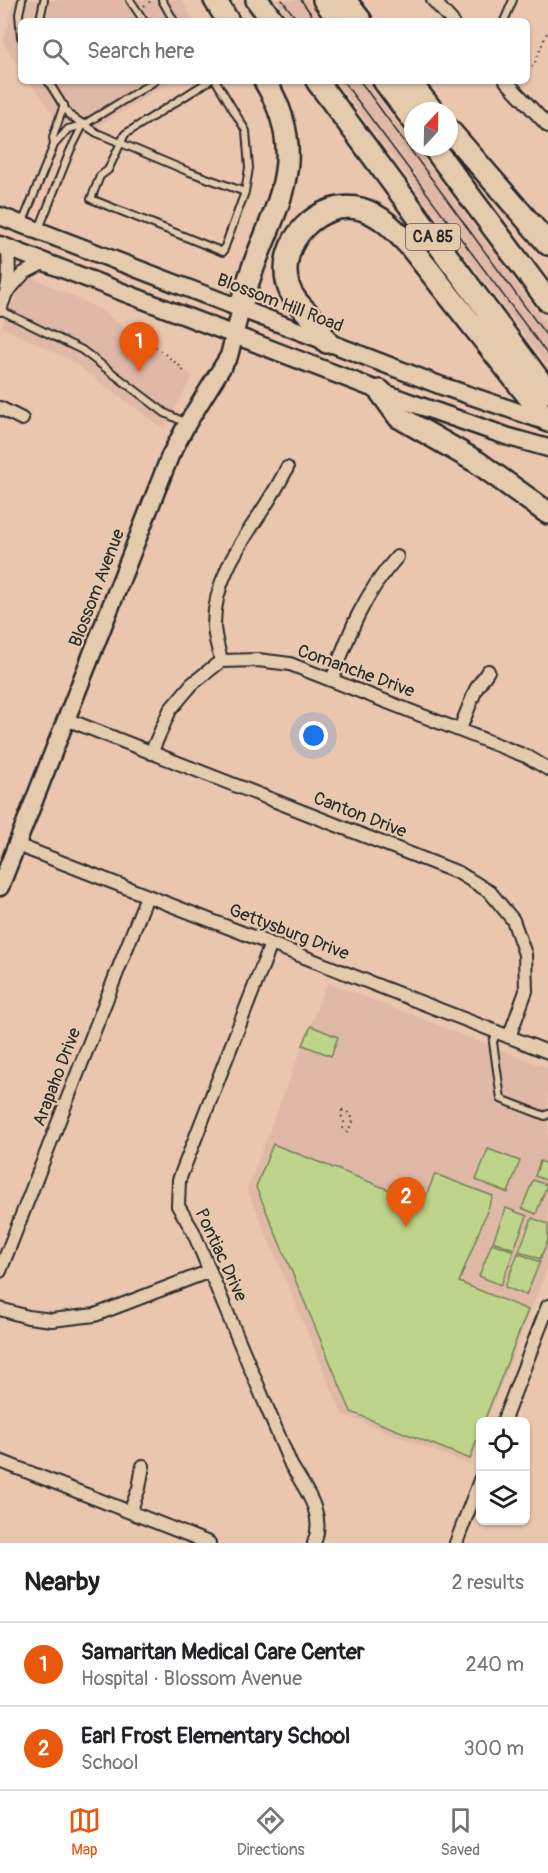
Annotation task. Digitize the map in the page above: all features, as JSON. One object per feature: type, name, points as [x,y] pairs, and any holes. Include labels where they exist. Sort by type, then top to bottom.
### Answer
[{"type":"highway","points":[[215,0],[226,18]]},
{"type":"highway","points":[[257,0],[271,18]]},
{"type":"highway","points":[[324,0],[337,18]]},
{"type":"highway","points":[[345,0],[359,18]]},
{"type":"highway","points":[[241,309],[244,293],[278,210],[287,168],[283,123],[267,84]]},
{"type":"highway","name":"CA 85","points":[[319,84],[548,392]]},
{"type":"highway","points":[[386,84],[404,108]]},
{"type":"highway","points":[[410,84],[426,102]]},
{"type":"highway","points":[[458,140],[548,244]]},
{"type":"highway","name":"CA 85","points":[[440,156],[548,301]]},
{"type":"highway","points":[[463,187],[492,206],[548,278]]},
{"type":"highway","points":[[327,342],[312,319],[300,306],[288,285],[288,258],[292,244],[300,230],[315,218],[338,208],[362,210],[383,219],[409,245],[548,421]]},
{"type":"highway","points":[[380,391],[399,417],[477,462],[548,513]]},
{"type":"main road","name":"Blossom Hill Road","points":[[0,216],[442,386],[518,413],[548,421]]},
{"type":"main road","points":[[10,248],[22,225]]},
{"type":"main road","points":[[10,248],[38,232]]},
{"type":"main road","points":[[10,248],[380,391],[509,437],[545,447]]},
{"type":"main road","name":"Blossom Avenue","points":[[0,887],[4,863],[17,845],[164,472],[187,424],[228,358],[236,335],[241,309]]},
{"type":"street","points":[[433,0],[449,18]]},
{"type":"street","points":[[509,84],[548,126]]},
{"type":"street","points":[[0,310],[8,291],[10,248]]},
{"type":"street","points":[[8,291],[24,273],[45,262]]},
{"type":"street","points":[[0,408],[22,419]]},
{"type":"street","points":[[151,753],[170,710],[192,684],[221,661],[214,626],[218,592],[233,555],[279,484],[286,468]]},
{"type":"street","points":[[332,680],[353,624],[379,578],[397,557]]},
{"type":"street","name":"Comanche Drive","points":[[221,661],[258,660],[290,664],[460,729],[528,757],[548,769]]},
{"type":"street","points":[[460,729],[476,689],[488,671]]},
{"type":"street","name":"Canton Drive","points":[[66,719],[459,873],[490,892],[513,920],[525,954],[526,991],[510,1037]]},
{"type":"street","name":"Gettysburg Drive","points":[[17,845],[548,1052]]},
{"type":"street","name":"Arapaho Drive","points":[[0,1271],[147,896]]},
{"type":"street","name":"Pontiac Drive","points":[[271,944],[179,1180],[178,1206],[193,1231],[291,1465],[312,1500],[318,1516],[314,1543]]},
{"type":"street","points":[[0,1309],[28,1317],[52,1320],[95,1315],[210,1270]]},
{"type":"street","points":[[505,1417],[548,1306]]},
{"type":"street","points":[[0,1461],[209,1543]]},
{"type":"street","points":[[130,1512],[139,1488],[143,1466]]},
{"type":"street","points":[[456,1543],[476,1490]]},
{"type":"lane","points":[[19,18],[22,0]]},
{"type":"lane","points":[[40,18],[44,0]]},
{"type":"lane","points":[[130,0],[140,18]]},
{"type":"lane","points":[[162,0],[172,18]]},
{"type":"lane","points":[[505,18],[513,0]]},
{"type":"lane","points":[[50,84],[69,115],[97,133],[245,192]]},
{"type":"lane","points":[[22,225],[54,145],[68,129],[83,125],[149,84]]},
{"type":"lane","points":[[204,84],[126,134],[108,170],[100,176],[91,199],[223,252],[245,192],[249,168],[246,131],[218,84]]},
{"type":"lane","points":[[54,145],[52,137],[64,105]]},
{"type":"lane","points":[[38,232],[70,151],[83,125]]},
{"type":"lane","points":[[0,310],[82,350],[165,413],[187,424]]},
{"type":"lane","points":[[497,1032],[493,1042],[501,1099],[545,1116],[548,1114]]},
{"type":"path","points":[[530,68],[534,65],[548,30]]},
{"type":"path","points":[[146,339],[181,367],[185,374]]},
{"type":"path","points":[[342,1110],[345,1110],[354,1120],[347,1132],[343,1130],[344,1122],[341,1114],[342,1110]]},
{"type":"shaded area","points":[[14,0],[182,0],[191,18],[18,18],[18,65],[3,43]]},
{"type":"shaded area","points":[[276,0],[307,0],[320,18],[290,18]]},
{"type":"shaded area","points":[[32,84],[167,84],[82,136],[62,128]]},
{"type":"shaded area","points":[[338,84],[368,84],[404,132],[404,156],[422,156],[548,326],[548,367]]},
{"type":"shaded area","points":[[26,274],[99,309],[193,376],[164,429],[70,360],[1,327]]},
{"type":"shaded area","points":[[327,982],[548,1068],[548,1266],[489,1417],[476,1417],[476,1449],[470,1465],[342,1414],[247,1189]]},
{"type":"green space","points":[[311,1026],[338,1037],[331,1056],[303,1045]]},
{"type":"green space","points":[[273,1144],[423,1203],[435,1174],[493,1196],[459,1282],[528,1310],[486,1417],[476,1417],[476,1442],[470,1459],[351,1412],[256,1187]]},
{"type":"green space","points":[[488,1149],[520,1161],[508,1193],[476,1180]]},
{"type":"green space","points":[[540,1161],[548,1164],[548,1181],[535,1176]]},
{"type":"green space","points":[[533,1180],[547,1185],[536,1214],[522,1208]]},
{"type":"green space","points":[[506,1208],[527,1216],[514,1249],[493,1241]]},
{"type":"green space","points":[[532,1218],[548,1224],[548,1240],[540,1259],[519,1251]]},
{"type":"green space","points":[[492,1243],[514,1251],[501,1285],[479,1276]]},
{"type":"green space","points":[[518,1253],[540,1262],[526,1295],[505,1287]]},
{"type":"tram line","points":[[282,0],[296,18]]},
{"type":"tram line","points":[[301,0],[314,18]]},
{"type":"tram line","points":[[345,84],[548,355]]},
{"type":"tram line","points":[[362,84],[548,338]]},
{"type":"place","name":"Samaritan Medical Care Center","points":[[139,372]]},
{"type":"place","name":"Earl Frost Elementary School","points":[[406,1227]]}]
